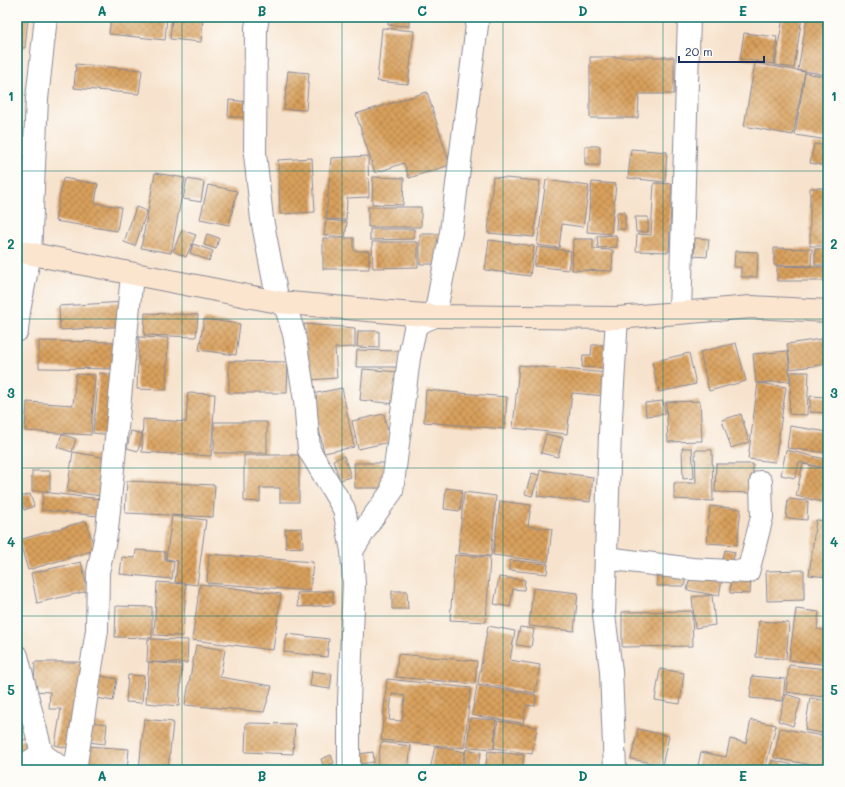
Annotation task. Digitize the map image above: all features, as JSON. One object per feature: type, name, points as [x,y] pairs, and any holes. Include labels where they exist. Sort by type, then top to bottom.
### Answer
[{"type":"street","points":[[17,331],[37,99],[46,17]]},
{"type":"street","points":[[258,17],[256,28],[255,154],[262,220],[278,302],[286,308],[294,334],[305,400],[309,450],[344,509],[352,551],[354,584],[349,701],[349,770]]},
{"type":"street","points":[[435,316],[451,232],[478,17]]},
{"type":"street","points":[[680,312],[689,17]]},
{"type":"street","points":[[24,253],[278,302],[435,316],[617,318],[751,307],[828,311]]},
{"type":"street","points":[[75,770],[97,630],[98,572],[107,530],[132,275]]},
{"type":"street","points":[[352,551],[371,520],[392,491],[409,358],[416,324],[435,316]]},
{"type":"street","points":[[615,770],[611,671],[604,615],[610,433],[617,318]]},
{"type":"street","points":[[606,558],[692,569],[726,569],[748,572],[762,517],[761,482]]},
{"type":"street","points":[[17,656],[42,754],[64,770]]},
{"type":"street","points":[[17,769],[42,754]]},
{"type":"building","points":[[17,17],[28,18],[25,48],[17,47]]},
{"type":"building","points":[[111,17],[167,17],[165,40],[109,34]]},
{"type":"building","points":[[172,17],[203,17],[201,42],[170,39]]},
{"type":"building","points":[[388,17],[409,17],[409,26],[388,25]]},
{"type":"building","points":[[783,17],[802,17],[794,68],[775,65]]},
{"type":"building","points":[[807,17],[828,17],[828,75],[798,70]]},
{"type":"building","points":[[382,28],[414,31],[408,84],[377,81]]},
{"type":"building","points":[[744,33],[777,37],[774,64],[740,59]]},
{"type":"building","points":[[590,57],[674,57],[674,94],[639,94],[638,118],[590,118]]},
{"type":"building","points":[[755,63],[805,72],[793,135],[744,126]]},
{"type":"building","points":[[76,64],[142,70],[139,94],[74,88]]},
{"type":"building","points":[[288,71],[309,73],[306,110],[284,109]]},
{"type":"building","points":[[805,73],[828,77],[828,140],[795,135]]},
{"type":"building","points":[[427,92],[450,165],[409,178],[404,163],[375,173],[356,114]]},
{"type":"building","points":[[229,100],[250,102],[249,118],[228,116]]},
{"type":"building","points":[[814,144],[828,146],[828,166],[810,163]]},
{"type":"building","points":[[585,146],[600,146],[600,165],[585,165]]},
{"type":"building","points":[[631,149],[667,152],[665,182],[628,178]]},
{"type":"building","points":[[368,156],[369,197],[347,198],[346,220],[326,219],[331,158]]},
{"type":"building","points":[[312,158],[315,212],[280,214],[278,160]]},
{"type":"building","points":[[155,173],[185,178],[171,253],[141,248]]},
{"type":"building","points":[[373,177],[404,178],[403,205],[372,204]]},
{"type":"building","points":[[493,177],[540,181],[534,237],[488,233]]},
{"type":"building","points":[[63,178],[98,184],[95,203],[121,207],[117,231],[55,221]]},
{"type":"building","points":[[187,179],[204,182],[201,202],[183,199]]},
{"type":"building","points":[[546,180],[589,186],[583,227],[562,224],[559,248],[537,245]]},
{"type":"building","points":[[592,182],[616,184],[611,234],[587,232]]},
{"type":"building","points":[[654,183],[672,184],[669,252],[636,251],[637,234],[651,235]]},
{"type":"building","points":[[17,185],[30,186],[28,209],[17,208]]},
{"type":"building","points":[[208,185],[237,191],[229,225],[200,219]]},
{"type":"building","points":[[810,188],[828,188],[828,246],[810,246]]},
{"type":"building","points":[[136,207],[147,211],[135,246],[124,242]]},
{"type":"building","points":[[368,207],[421,207],[421,227],[368,227]]},
{"type":"building","points":[[617,212],[625,212],[625,229],[616,229]]},
{"type":"building","points":[[635,217],[648,217],[648,232],[636,232]]},
{"type":"building","points":[[326,220],[347,222],[345,237],[324,235]]},
{"type":"building","points":[[370,229],[414,229],[414,239],[370,240]]},
{"type":"building","points":[[182,230],[196,235],[186,257],[173,251]]},
{"type":"building","points":[[207,234],[219,238],[216,249],[204,245]]},
{"type":"building","points":[[420,234],[440,234],[441,264],[420,264]]},
{"type":"building","points":[[616,235],[617,247],[598,248],[597,236]]},
{"type":"building","points":[[323,238],[354,238],[354,251],[369,251],[369,269],[323,269]]},
{"type":"building","points":[[695,238],[709,239],[707,257],[694,256]]},
{"type":"building","points":[[573,239],[593,239],[593,249],[613,250],[612,271],[572,270]]},
{"type":"building","points":[[489,240],[534,246],[530,276],[485,270]]},
{"type":"building","points":[[372,242],[418,242],[418,267],[373,268]]},
{"type":"building","points":[[193,244],[213,251],[209,261],[190,253]]},
{"type":"building","points":[[537,247],[571,251],[568,270],[534,266]]},
{"type":"building","points":[[774,248],[812,249],[811,266],[774,265]]},
{"type":"building","points":[[815,249],[828,249],[828,265],[815,265]]},
{"type":"building","points":[[735,251],[758,252],[757,277],[741,277],[741,267],[734,267]]},
{"type":"building","points":[[777,266],[828,267],[828,281],[777,281]]},
{"type":"building","points":[[125,302],[127,326],[60,330],[59,306]]},
{"type":"building","points":[[145,313],[198,315],[196,337],[144,335]]},
{"type":"building","points":[[204,319],[240,324],[236,355],[199,350]]},
{"type":"building","points":[[304,324],[355,328],[355,347],[335,348],[337,378],[309,380]]},
{"type":"building","points":[[358,331],[379,331],[379,348],[357,347]]},
{"type":"building","points":[[139,337],[168,338],[166,390],[137,389]]},
{"type":"building","points":[[828,338],[828,364],[791,369],[787,344]]},
{"type":"building","points":[[39,341],[122,342],[122,369],[39,368]]},
{"type":"building","points":[[736,343],[746,381],[709,391],[700,352]]},
{"type":"building","points":[[592,345],[605,345],[604,368],[582,367],[583,355],[591,355]]},
{"type":"building","points":[[357,350],[400,351],[399,367],[356,367]]},
{"type":"building","points":[[788,351],[790,381],[756,383],[753,354]]},
{"type":"building","points":[[689,353],[696,384],[659,392],[652,362]]},
{"type":"building","points":[[229,361],[288,362],[287,393],[229,393]]},
{"type":"building","points":[[519,365],[608,373],[606,396],[572,393],[567,434],[513,428]]},
{"type":"building","points":[[363,369],[399,372],[395,404],[360,400]]},
{"type":"building","points":[[791,372],[809,372],[807,415],[789,414]]},
{"type":"building","points":[[99,373],[118,375],[111,435],[93,433]]},
{"type":"building","points":[[76,374],[95,375],[91,435],[25,431],[27,402],[73,405]]},
{"type":"building","points":[[758,383],[786,387],[775,462],[748,459]]},
{"type":"building","points":[[342,388],[354,447],[324,453],[312,394]]},
{"type":"building","points":[[426,390],[507,397],[505,429],[424,422]]},
{"type":"building","points":[[188,393],[215,394],[211,456],[142,452],[143,419],[186,422]]},
{"type":"building","points":[[810,396],[828,397],[828,413],[810,412]]},
{"type":"building","points":[[663,401],[665,414],[646,416],[645,403]]},
{"type":"building","points":[[700,401],[702,441],[668,442],[666,402]]},
{"type":"building","points":[[384,414],[390,442],[358,449],[352,421]]},
{"type":"building","points":[[741,414],[749,442],[731,448],[722,420]]},
{"type":"building","points":[[214,422],[267,422],[267,453],[214,453]]},
{"type":"building","points":[[790,426],[828,432],[828,453],[787,448]]},
{"type":"building","points":[[131,431],[142,434],[138,451],[127,448]]},
{"type":"building","points":[[62,434],[76,439],[72,452],[57,447]]},
{"type":"building","points":[[546,434],[563,438],[558,457],[541,453]]},
{"type":"building","points":[[682,448],[692,448],[694,478],[683,479]]},
{"type":"building","points":[[695,450],[712,450],[713,501],[674,499],[674,483],[696,483]]},
{"type":"building","points":[[786,450],[825,459],[823,468],[799,462],[795,478],[781,475]]},
{"type":"building","points":[[73,452],[107,458],[100,496],[67,491]]},
{"type":"building","points":[[244,455],[299,455],[299,502],[280,502],[280,488],[260,488],[260,502],[244,501]]},
{"type":"building","points":[[344,456],[351,477],[340,480],[333,460]]},
{"type":"building","points":[[354,463],[384,463],[384,488],[355,488]]},
{"type":"building","points":[[716,464],[753,464],[753,493],[715,492]]},
{"type":"building","points":[[803,464],[828,469],[822,502],[796,496]]},
{"type":"building","points":[[540,470],[593,477],[590,502],[537,496]]},
{"type":"building","points":[[32,471],[50,471],[50,491],[32,491]]},
{"type":"building","points":[[532,473],[539,475],[532,496],[525,494]]},
{"type":"building","points":[[127,481],[215,485],[213,517],[125,513]]},
{"type":"building","points":[[446,488],[462,490],[460,511],[444,509]]},
{"type":"building","points":[[43,492],[100,499],[98,516],[42,510]]},
{"type":"building","points":[[464,492],[496,496],[491,556],[458,553]]},
{"type":"building","points":[[30,494],[34,506],[24,510],[20,497]]},
{"type":"building","points":[[788,499],[808,501],[807,520],[786,518]]},
{"type":"building","points":[[500,501],[531,505],[528,526],[552,529],[548,562],[493,555]]},
{"type":"building","points":[[710,506],[741,509],[737,545],[707,543]]},
{"type":"building","points":[[172,516],[206,520],[197,585],[175,582],[178,561],[166,559]]},
{"type":"building","points":[[816,520],[828,521],[828,577],[809,575]]},
{"type":"building","points":[[86,521],[95,550],[28,570],[19,540]]},
{"type":"building","points":[[302,528],[303,547],[286,548],[285,529]]},
{"type":"building","points":[[136,550],[165,552],[165,560],[174,561],[172,579],[120,574],[122,557],[135,558]]},
{"type":"building","points":[[725,550],[735,552],[731,568],[721,566]]},
{"type":"building","points":[[209,554],[313,562],[310,591],[207,583]]},
{"type":"building","points":[[455,555],[490,557],[486,622],[450,620]]},
{"type":"building","points":[[510,560],[548,564],[547,574],[509,570]]},
{"type":"building","points":[[81,562],[88,591],[37,603],[31,573]]},
{"type":"building","points":[[657,570],[685,570],[685,586],[657,586]]},
{"type":"building","points":[[804,570],[804,600],[767,601],[766,571]]},
{"type":"building","points":[[691,574],[722,580],[719,596],[687,590]]},
{"type":"building","points":[[731,575],[751,576],[750,594],[730,593]]},
{"type":"building","points":[[499,577],[525,580],[524,590],[513,589],[510,607],[494,604]]},
{"type":"building","points":[[157,582],[186,584],[183,636],[154,635]]},
{"type":"building","points":[[200,584],[281,594],[273,650],[192,640]]},
{"type":"building","points":[[533,588],[578,593],[574,631],[529,626]]},
{"type":"building","points":[[333,591],[333,605],[298,607],[297,593]]},
{"type":"building","points":[[392,591],[407,591],[408,609],[392,609]]},
{"type":"building","points":[[712,595],[715,625],[695,628],[692,597]]},
{"type":"building","points":[[116,606],[152,607],[152,638],[115,637]]},
{"type":"building","points":[[796,609],[819,612],[817,629],[828,631],[828,665],[789,660]]},
{"type":"building","points":[[692,611],[693,646],[622,647],[622,612]]},
{"type":"building","points":[[759,621],[789,623],[786,659],[756,657]]},
{"type":"building","points":[[488,626],[515,631],[510,660],[540,665],[535,693],[478,683]]},
{"type":"building","points":[[520,627],[534,629],[531,647],[516,645]]},
{"type":"building","points":[[287,634],[329,639],[327,657],[284,652]]},
{"type":"building","points":[[148,639],[188,640],[187,663],[147,662]]},
{"type":"building","points":[[196,645],[225,650],[220,677],[272,686],[264,712],[185,705]]},
{"type":"building","points":[[398,654],[477,661],[475,684],[396,677]]},
{"type":"building","points":[[35,662],[88,662],[73,749],[55,745],[61,709],[49,709],[50,692],[34,691]]},
{"type":"building","points":[[149,662],[182,665],[179,706],[146,703]]},
{"type":"building","points":[[789,665],[827,669],[823,697],[786,692]]},
{"type":"building","points":[[660,669],[684,673],[680,704],[655,700]]},
{"type":"building","points":[[312,671],[332,674],[330,689],[310,686]]},
{"type":"building","points":[[96,675],[117,679],[113,701],[91,697]]},
{"type":"building","points":[[128,675],[144,676],[142,703],[126,702]]},
{"type":"building","points":[[752,676],[785,679],[783,701],[750,698]]},
{"type":"building","points":[[387,679],[471,688],[464,748],[381,740]],"holes":[[[392,694],[405,696],[402,721],[389,720]]]},
{"type":"building","points":[[477,685],[536,695],[535,706],[526,705],[523,723],[472,715]]},
{"type":"building","points":[[786,694],[801,699],[793,726],[778,721]]},
{"type":"building","points":[[810,698],[828,701],[828,734],[805,730]]},
{"type":"building","points":[[470,718],[496,720],[494,749],[467,747]]},
{"type":"building","points":[[144,719],[173,722],[168,770],[139,770]]},
{"type":"building","points":[[751,720],[776,725],[765,770],[697,770],[701,752],[726,757],[730,739],[746,743]]},
{"type":"building","points":[[498,721],[537,727],[532,754],[494,748]]},
{"type":"building","points":[[90,722],[107,724],[105,744],[88,742]]},
{"type":"building","points":[[246,723],[295,724],[293,754],[245,752]]},
{"type":"building","points":[[780,728],[828,737],[828,768],[774,758]]},
{"type":"building","points":[[638,729],[669,736],[662,765],[631,759]]},
{"type":"building","points":[[30,738],[34,752],[17,757],[17,742]]},
{"type":"building","points":[[381,742],[411,746],[408,770],[377,769]]},
{"type":"building","points":[[87,746],[129,749],[127,770],[86,769]]},
{"type":"building","points":[[435,746],[465,752],[461,770],[430,770]]},
{"type":"building","points":[[466,749],[481,752],[477,769],[480,770],[462,770]]},
{"type":"building","points":[[488,751],[524,755],[522,770],[485,770]]},
{"type":"building","points":[[373,752],[374,762],[361,764],[359,754]]},
{"type":"building","points":[[331,755],[334,763],[324,767],[321,759]]},
{"type":"building","points":[[772,760],[808,769],[808,770],[769,770]]}]
